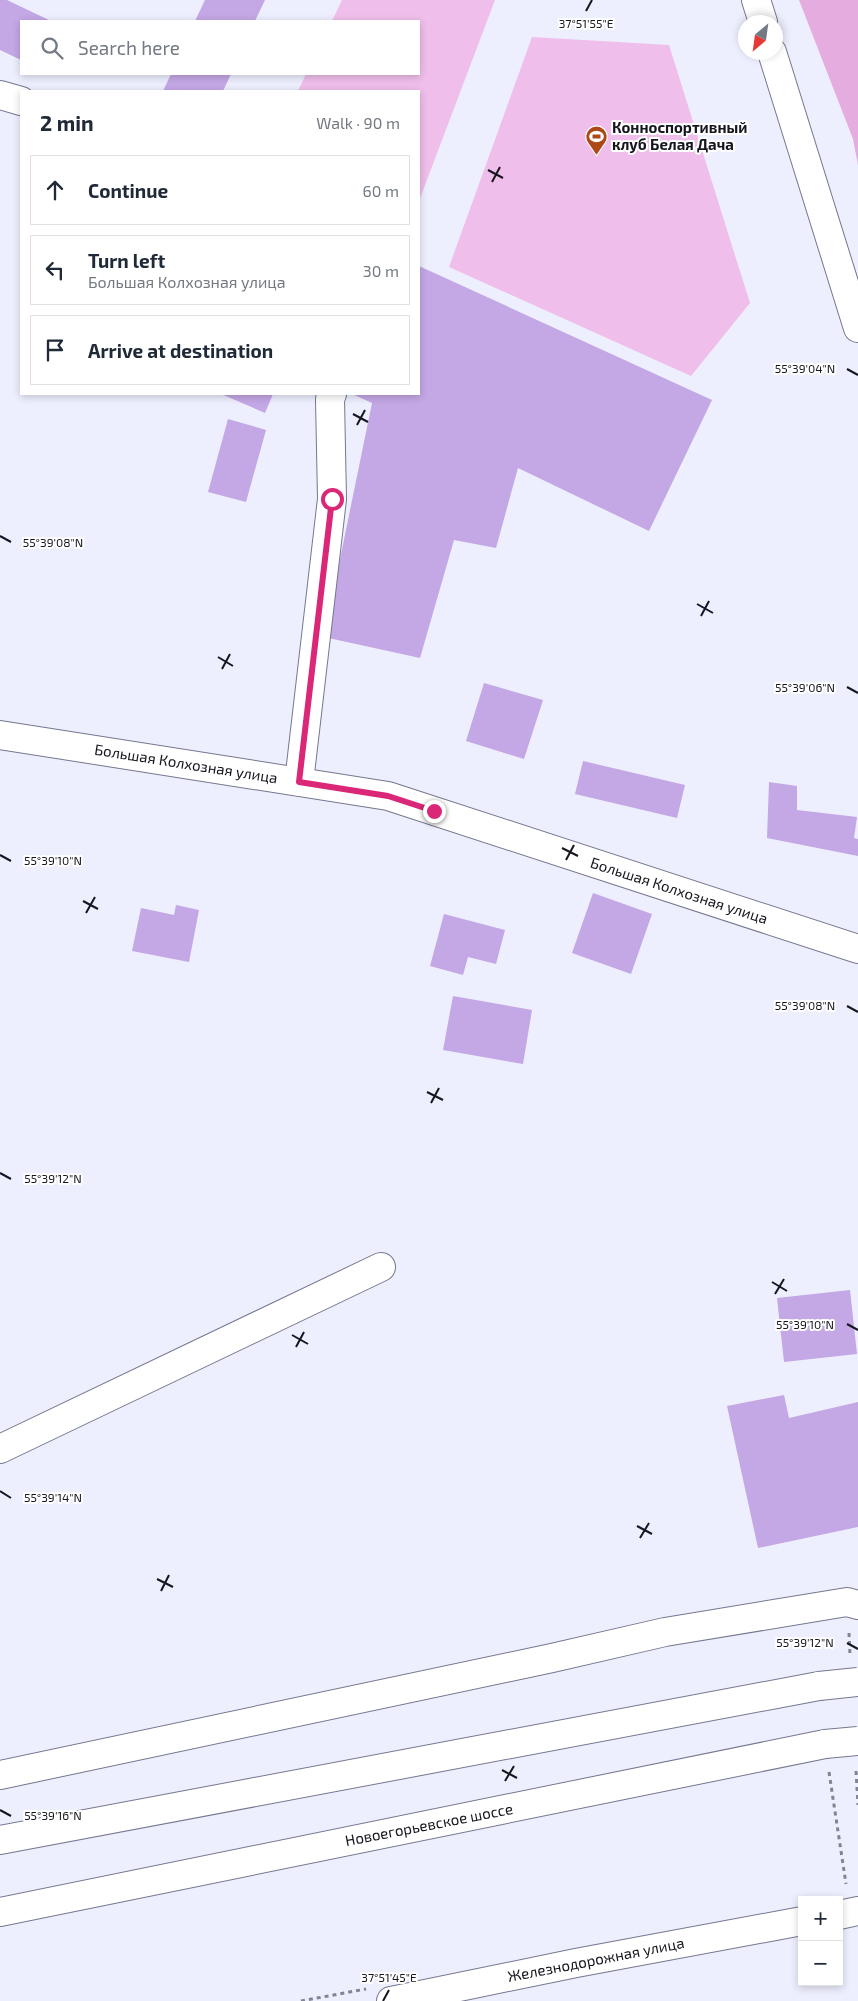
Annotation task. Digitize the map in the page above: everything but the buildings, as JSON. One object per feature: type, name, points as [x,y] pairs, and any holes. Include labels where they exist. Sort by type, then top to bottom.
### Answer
[{"type":"street","points":[[756,0],[761,15]]},
{"type":"street","points":[[774,60],[858,328]]},
{"type":"street","points":[[0,95],[20,101]]},
{"type":"street","points":[[299,782],[332,499],[330,399],[332,395]]},
{"type":"street","name":"Большая Колхозная улица","points":[[0,735],[388,796],[858,949]]},
{"type":"street","points":[[0,1449],[381,1267]]},
{"type":"street","points":[[0,1775],[552,1658],[665,1632],[847,1602],[858,1605]]},
{"type":"street","points":[[0,1840],[819,1686],[858,1682]]},
{"type":"street","name":"Новоегорьевское шоссе","points":[[0,1912],[825,1744],[858,1741]]},
{"type":"street","name":"Железнодорожная улица","points":[[391,2001],[576,1963],[798,1923]]},
{"type":"path","points":[[825,1744],[848,1905]]},
{"type":"shaded area","points":[[342,0],[495,0],[420,198],[420,90],[298,90],[306,75],[420,75],[420,20],[332,20]]},
{"type":"shaded area","points":[[799,0],[858,0],[858,165],[853,139]]},
{"type":"shaded area","name":"Конноспортивный клуб Белая Дача","points":[[532,37],[669,45],[750,303],[691,376],[449,267]]},
{"type":"place","name":"Конноспортивный клуб Белая Дача","points":[[596,156]]},
{"type":"route","points":[[332,499],[299,782],[388,796],[434,811]]}]
